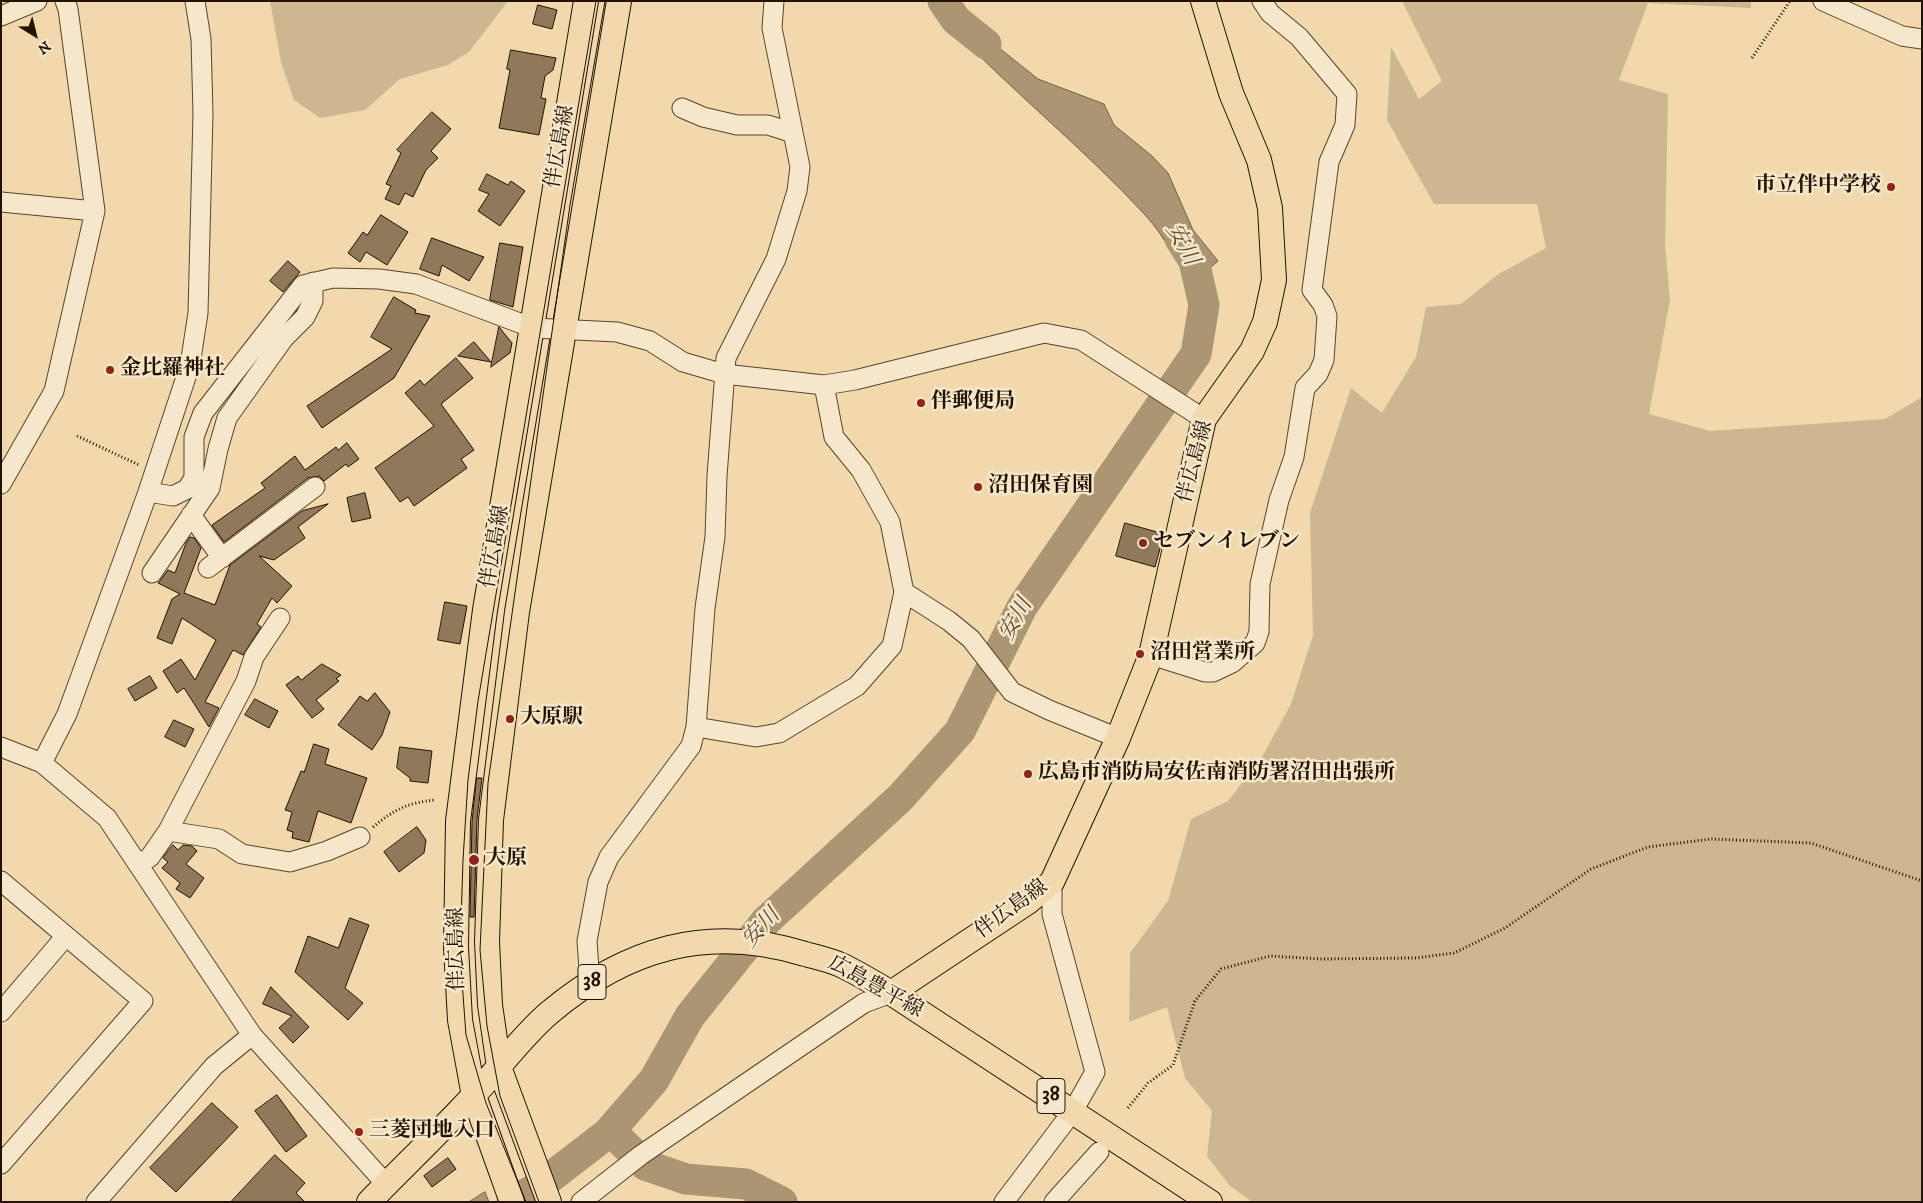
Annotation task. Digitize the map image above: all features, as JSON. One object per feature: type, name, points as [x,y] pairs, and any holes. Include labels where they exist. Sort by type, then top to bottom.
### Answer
[{"type":"main road","name":"伴広島線","points":[[474,1096],[460,1020],[456,947],[458,821],[485,610],[586,1]]},
{"type":"main road","name":"伴広島線","points":[[499,1067],[490,1005],[488,951],[491,820],[517,612],[619,1]]},
{"type":"main road","name":"伴広島線","points":[[891,992],[1028,902],[1052,882],[1118,738],[1151,655],[1199,415],[1252,351],[1265,322],[1274,280],[1270,208],[1259,160],[1231,92],[1203,1]]},
{"type":"main road","points":[[485,610],[517,612]]},
{"type":"main road","name":"広島豊平線","points":[[369,1202],[474,1096],[548,1014],[590,983],[638,958],[677,944],[710,940],[749,942],[785,947],[840,964],[891,992],[1073,1110],[1210,1202]]},
{"type":"main road","points":[[499,1067],[549,1202]]},
{"type":"main road","points":[[474,1096],[500,1173],[512,1202]]},
{"type":"street","points":[[1,16],[37,1]]},
{"type":"street","points":[[1,484],[54,391],[95,211],[68,9],[65,1]]},
{"type":"street","points":[[42,763],[67,714],[148,492],[190,365],[198,312],[203,114],[201,39],[195,1]]},
{"type":"street","points":[[590,983],[587,941],[598,882],[609,857],[691,746],[696,727],[705,608],[715,537],[726,358],[776,259],[797,191],[800,166],[772,28],[774,1]]},
{"type":"street","points":[[1151,655],[1206,672],[1213,672],[1232,663],[1255,643],[1259,632],[1260,584],[1279,500],[1294,457],[1305,388],[1318,374],[1324,360],[1327,316],[1312,290],[1329,162],[1345,125],[1347,94],[1299,37],[1270,13],[1262,1]]},
{"type":"street","points":[[1823,1],[1902,36],[1922,39]]},
{"type":"street","points":[[682,108],[704,117],[737,125],[768,125],[793,134]]},
{"type":"street","points":[[1,202],[95,211]]},
{"type":"street","points":[[148,492],[173,496],[187,489],[194,478],[194,437],[203,413],[303,285],[333,278],[379,279],[416,284],[533,328],[617,332],[650,341],[683,362],[724,374],[824,385],[855,380],[1044,333],[1081,340],[1199,415]]},
{"type":"street","points":[[152,573],[210,488],[227,418],[284,338],[305,317],[312,301],[312,282]]},
{"type":"street","points":[[696,727],[756,737],[779,733],[857,686],[892,646],[904,592],[890,522],[861,470],[834,437],[824,385]]},
{"type":"street","points":[[191,515],[215,563],[315,487]]},
{"type":"street","points":[[904,592],[949,621],[971,639],[1012,692],[1049,710],[1118,738]]},
{"type":"street","points":[[140,864],[150,857],[168,831],[246,681],[254,657],[280,618]]},
{"type":"street","points":[[1,747],[42,763],[107,818],[140,864],[252,1036],[386,1184]]},
{"type":"street","points":[[168,831],[219,839],[242,854],[290,862],[327,851],[360,837]]},
{"type":"street","points":[[1,881],[143,1001],[1,1164]]},
{"type":"street","points":[[1004,1202],[1073,1110],[1095,1072],[1052,914],[1052,882]]},
{"type":"street","points":[[1,1012],[66,936]]},
{"type":"street","points":[[581,1202],[666,1138],[864,1004],[891,992]]},
{"type":"street","points":[[96,1202],[214,1066],[252,1036]]},
{"type":"street","points":[[1054,1202],[1099,1152]]},
{"type":"path","points":[[1752,58],[1790,1]]},
{"type":"path","points":[[77,436],[141,466]]},
{"type":"path","points":[[360,837],[394,810],[416,802],[435,800]]},
{"type":"path","points":[[1128,1108],[1148,1083],[1173,1065],[1195,1001],[1221,969],[1270,956],[1322,959],[1416,958],[1454,953],[1505,928],[1591,869],[1648,847],[1711,839],[1811,843],[1922,881]]},
{"type":"shaded area","points":[[270,1],[508,1],[469,52],[448,65],[400,79],[365,110],[320,118],[294,100],[281,62]]},
{"type":"shaded area","points":[[1402,1],[1751,1],[1751,8],[1648,3],[1619,80],[1668,94],[1665,245],[1670,300],[1649,414],[1710,431],[1885,419],[1922,397],[1922,1202],[1252,1202],[1229,1185],[1207,1156],[1212,1111],[1185,1078],[1167,1007],[1129,1022],[1130,953],[1168,901],[1191,819],[1228,801],[1262,757],[1291,704],[1313,635],[1310,513],[1351,388],[1382,413],[1416,357],[1426,307],[1461,304],[1497,275],[1546,248],[1537,204],[1434,204],[1387,120],[1391,47],[1419,99],[1442,81]]},
{"type":"water","points":[[960,10],[984,36],[1038,79],[1104,104],[1114,125],[1152,156],[1168,173],[1193,230],[1218,261],[1191,284],[1165,241],[1147,217],[1098,167],[970,47],[946,22]]},
{"type":"water","points":[[485,1192],[489,1202],[469,1202]]},
{"type":"building","points":[[538,5],[557,10],[552,29],[533,24]]},
{"type":"building","points":[[511,50],[556,58],[553,70],[545,76],[541,98],[546,99],[539,135],[499,128],[510,70],[507,69]]},
{"type":"building","points":[[432,112],[451,129],[431,151],[438,158],[426,170],[413,197],[405,193],[399,205],[385,199],[391,186],[386,184],[401,153],[397,150]]},
{"type":"building","points":[[487,174],[508,185],[511,181],[525,191],[500,226],[478,211],[489,194],[479,190]]},
{"type":"building","points":[[381,215],[408,232],[387,265],[366,252],[360,262],[348,253],[363,232],[367,235]]},
{"type":"building","points":[[432,238],[484,257],[469,281],[442,265],[439,276],[420,269]]},
{"type":"building","points":[[500,243],[523,247],[513,307],[490,300]]},
{"type":"building","points":[[288,261],[300,272],[283,292],[270,281]]},
{"type":"building","points":[[394,297],[416,310],[415,313],[430,316],[394,378],[322,428],[307,406],[392,349],[371,337]]},
{"type":"building","points":[[499,327],[512,343],[510,353],[491,367]]},
{"type":"building","points":[[474,342],[491,362],[458,356]]},
{"type":"building","points":[[456,358],[473,378],[441,404],[474,450],[461,459],[467,468],[414,506],[408,497],[400,502],[375,468],[434,426],[405,393],[420,380],[424,385]]},
{"type":"building","points":[[347,443],[359,459],[348,467],[346,464],[324,481],[319,476],[308,478],[224,542],[212,525],[265,488],[261,483],[295,456],[305,470],[336,447],[338,450]]},
{"type":"building","points":[[365,493],[371,518],[352,522],[347,498]]},
{"type":"building","points":[[328,504],[298,527],[305,538],[274,560],[259,556],[292,586],[277,603],[272,598],[257,624],[261,627],[243,655],[233,650],[205,702],[219,708],[209,727],[184,688],[177,693],[163,671],[181,659],[195,680],[216,640],[182,618],[172,644],[157,638],[172,599],[180,594],[158,583],[168,570],[175,573],[186,543],[190,537],[194,538],[201,548],[184,593],[215,605],[230,565],[302,511]]},
{"type":"building","points":[[1125,523],[1164,534],[1155,567],[1116,556]]},
{"type":"building","points":[[445,602],[467,606],[460,644],[438,640]]},
{"type":"building","points":[[322,664],[341,675],[336,679],[339,681],[316,700],[324,709],[312,718],[286,685],[298,676],[301,680]]},
{"type":"building","points":[[150,676],[157,688],[135,701],[128,689]]},
{"type":"building","points":[[375,693],[390,712],[382,735],[372,750],[338,725],[360,696],[367,701]]},
{"type":"building","points":[[255,699],[278,711],[269,728],[245,715]]},
{"type":"building","points":[[174,720],[194,729],[185,747],[165,737]]},
{"type":"building","points":[[314,744],[329,749],[325,764],[367,778],[351,823],[318,811],[309,842],[292,838],[293,832],[287,830],[292,812],[285,810],[301,771],[304,772]]},
{"type":"building","points":[[400,747],[432,751],[428,783],[410,781],[410,778],[397,768]]},
{"type":"building","points":[[477,778],[482,778],[477,819],[474,917],[470,917],[472,822]]},
{"type":"building","points":[[417,827],[426,840],[424,853],[399,872],[384,852]]},
{"type":"building","points":[[173,845],[178,850],[183,845],[192,846],[197,851],[186,864],[204,878],[190,898],[176,889],[180,883],[162,868],[168,862],[163,858]]},
{"type":"building","points":[[350,918],[369,925],[345,988],[363,1003],[348,1020],[295,972],[308,936],[338,948]]},
{"type":"building","points":[[271,987],[309,1027],[293,1043],[279,1028],[292,1016],[263,1004]]},
{"type":"building","points":[[277,1095],[307,1136],[286,1152],[255,1111]]},
{"type":"building","points":[[212,1103],[238,1127],[176,1192],[150,1168]]},
{"type":"building","points":[[275,1155],[305,1183],[296,1193],[305,1202],[231,1202]]},
{"type":"building","points":[[448,1158],[456,1169],[432,1187],[424,1176]]},
{"type":"waterway","name":"安川","points":[[943,1],[956,20],[986,44]]},
{"type":"waterway","name":"安川","points":[[512,1202],[538,1187],[608,1133],[654,1080],[690,1016],[766,921],[900,798],[960,731],[1022,607],[1196,354],[1204,305],[1194,261],[1180,239]]},
{"type":"waterway","points":[[608,1133],[619,1139],[645,1165],[686,1179],[746,1184],[782,1202]]},
{"type":"tram line","points":[[526,1202],[486,1103],[466,1035],[460,954],[463,860],[468,780],[478,701],[596,1]]},
{"type":"tram line","points":[[539,1202],[500,1096],[487,1026],[480,950],[488,783],[570,205],[605,1]]},
{"type":"place","name":"市立伴中学校","points":[[1891,187]]},
{"type":"place","name":"金比羅神社","points":[[110,370]]},
{"type":"place","name":"伴郵便局","points":[[921,403]]},
{"type":"place","name":"沼田保育園","points":[[978,487]]},
{"type":"place","name":"セブンイレブン","points":[[1143,543]]},
{"type":"place","name":"沼田営業所","points":[[1140,654]]},
{"type":"place","name":"大原駅","points":[[510,719]]},
{"type":"place","name":"広島市消防局安佐南消防署沼田出張所","points":[[1028,774]]},
{"type":"place","name":"大原","points":[[474,860]]},
{"type":"place","name":"三菱団地入口","points":[[359,1132]]}]
